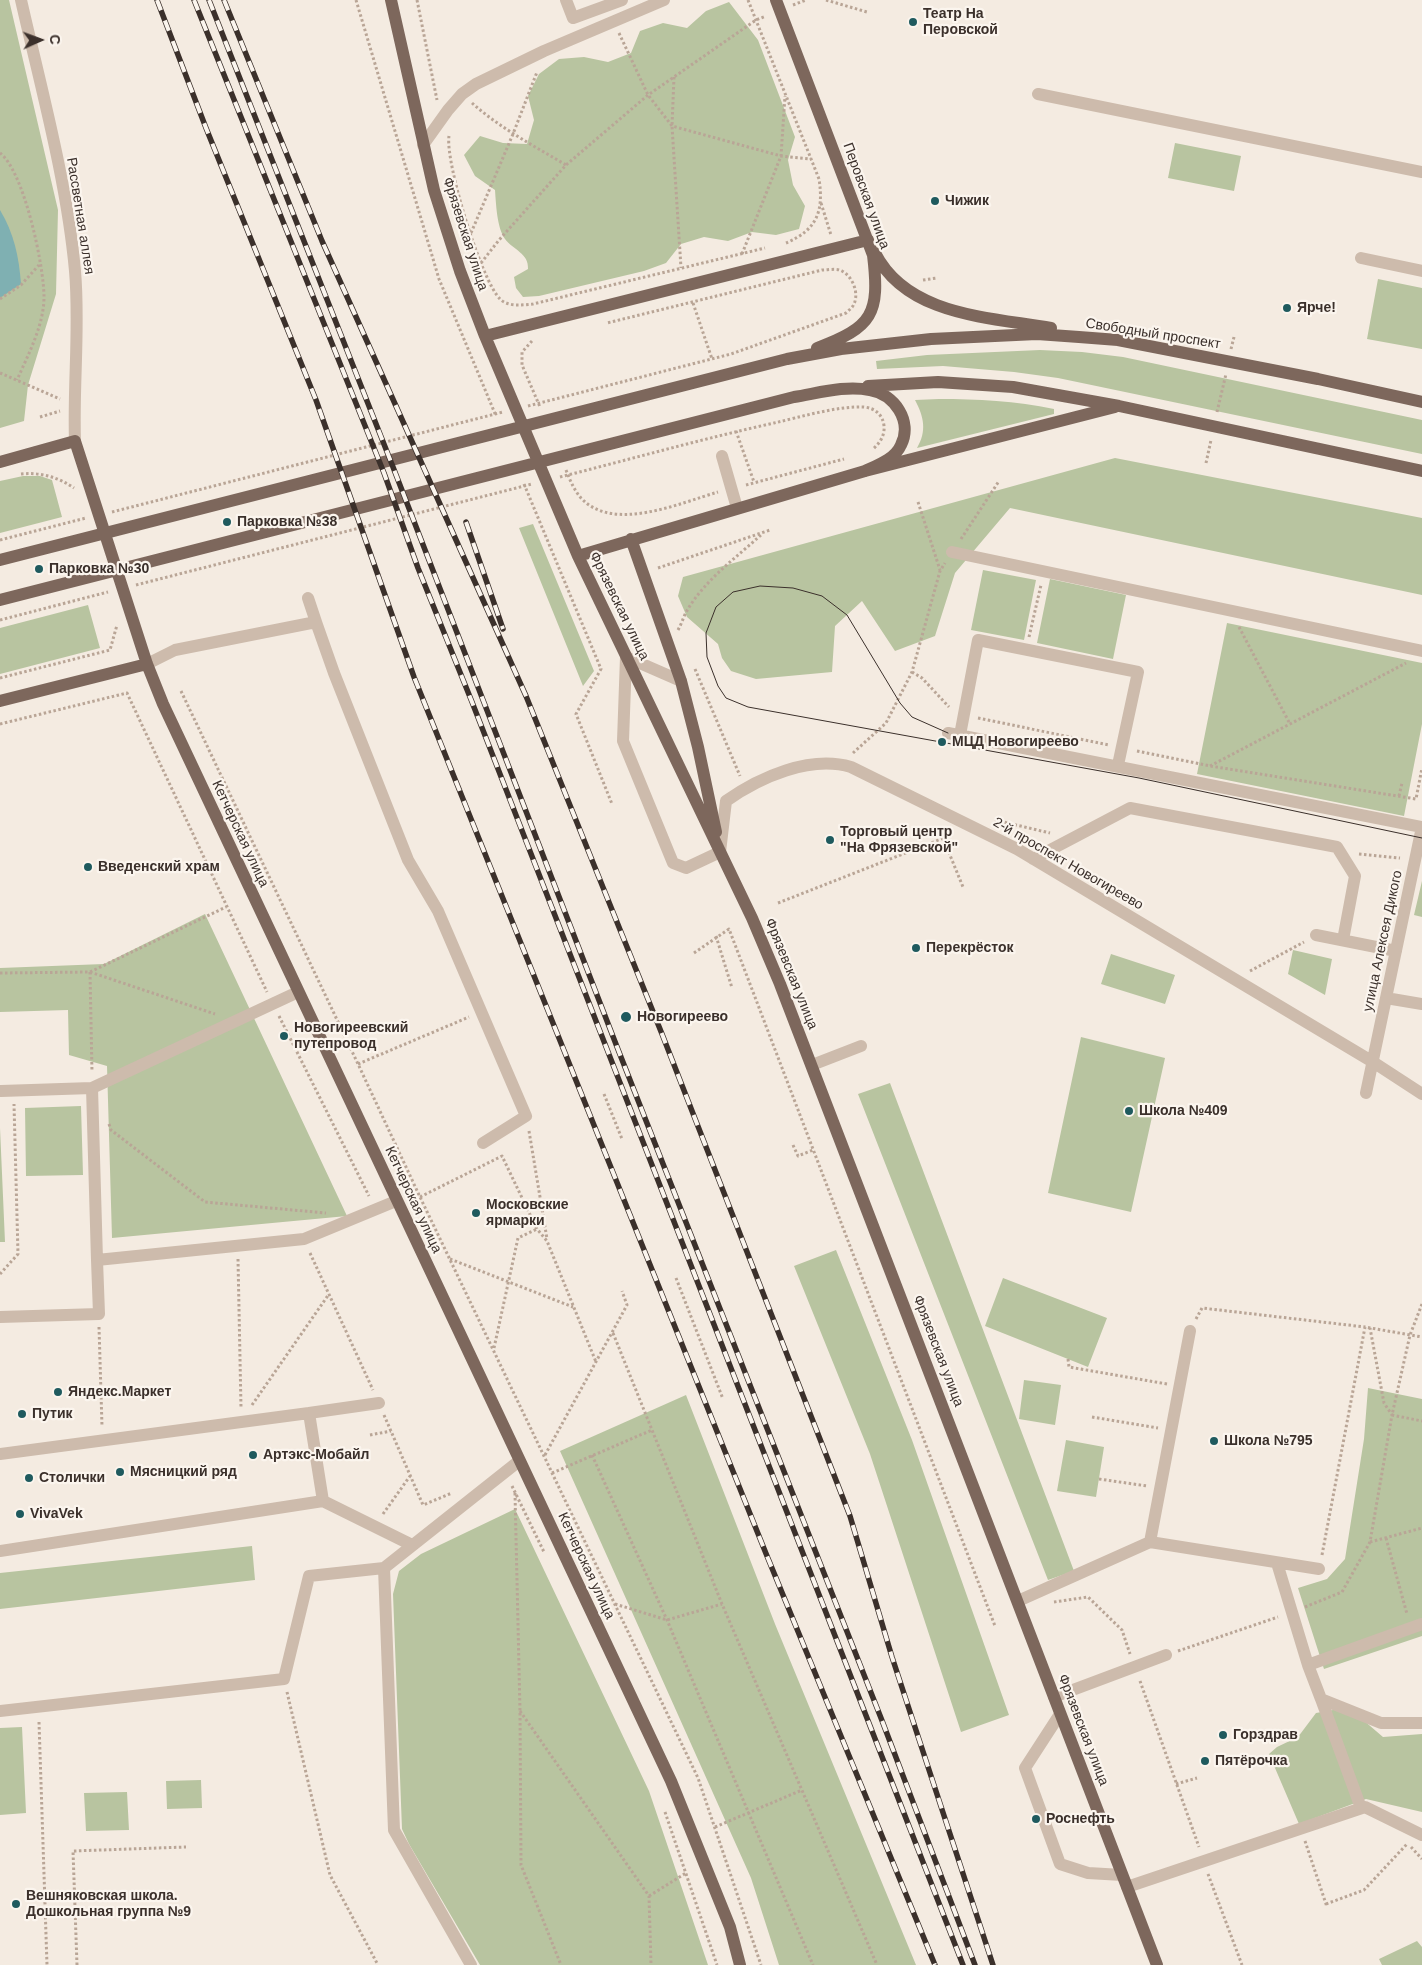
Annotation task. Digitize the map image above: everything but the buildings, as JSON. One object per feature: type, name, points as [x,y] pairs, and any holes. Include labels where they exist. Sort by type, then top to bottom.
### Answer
[{"type":"main road","name":"Фрязевская улица","points":[[390,0],[423,145],[446,231],[485,336],[578,556],[752,918],[780,984],[1157,1965]]},
{"type":"main road","name":"Перовская улица","points":[[776,0],[868,240],[873,255],[876,289],[873,308],[867,320],[857,329],[830,343],[787,359]]},
{"type":"main road","points":[[485,336],[868,240],[888,274],[917,297],[933,305],[958,312],[1118,340]]},
{"type":"main road","name":"Свободный проспект","points":[[787,359],[878,344],[980,335],[1037,334],[1118,340],[1422,402]]},
{"type":"main road","points":[[0,560],[787,359]]},
{"type":"main road","points":[[0,600],[794,397],[853,388],[929,382],[1013,387],[1118,406],[1422,470]]},
{"type":"main road","points":[[853,388],[872,390],[885,395],[896,405],[903,416],[905,430],[901,444],[893,456],[882,464],[865,471]]},
{"type":"main road","points":[[578,556],[865,471],[1118,406]]},
{"type":"main road","points":[[0,462],[75,441]]},
{"type":"main road","name":"Кетчерская улица","points":[[75,441],[147,664],[168,713],[670,1781],[730,1928],[740,1965]]},
{"type":"main road","points":[[631,539],[680,681],[698,747],[720,852]]},
{"type":"main road","points":[[0,701],[147,664]]},
{"type":"street","name":"Рассветная аллея","points":[[21,0],[65,198],[75,271],[75,441]]},
{"type":"street","points":[[566,0],[573,18],[622,0]]},
{"type":"street","points":[[423,145],[462,94],[476,84],[544,51],[664,0]]},
{"type":"street","points":[[1038,94],[1422,172]]},
{"type":"street","points":[[1362,258],[1422,271]]},
{"type":"street","points":[[722,456],[737,508]]},
{"type":"street","points":[[952,552],[1231,611],[1418,655]]},
{"type":"street","points":[[308,598],[334,673],[408,860],[438,911],[526,1116],[482,1143]]},
{"type":"street","points":[[147,664],[175,650],[316,622]]},
{"type":"street","points":[[1118,765],[1138,672],[978,640],[964,715],[954,734],[1118,765],[1422,827]]},
{"type":"street","points":[[680,681],[626,657],[623,741],[672,863],[686,868],[720,852]]},
{"type":"street","name":"2-й проспект Новогиреево","points":[[720,852],[726,801],[745,788],[795,768],[819,763],[841,764],[1017,849],[1373,1062],[1422,1094]]},
{"type":"street","points":[[1033,859],[1130,808],[1337,847],[1355,876],[1343,940]]},
{"type":"street","name":"улица Алексея Дикого","points":[[1366,1093],[1422,827]]},
{"type":"street","points":[[1316,935],[1396,951]]},
{"type":"street","points":[[7,1091],[92,1088],[298,992]]},
{"type":"street","points":[[1386,998],[1422,1004]]},
{"type":"street","points":[[812,1065],[860,1046]]},
{"type":"street","points":[[0,1317],[99,1314],[92,1088]]},
{"type":"street","points":[[97,1260],[304,1238],[396,1201]]},
{"type":"street","points":[[1150,1542],[1190,1331]]},
{"type":"street","points":[[0,1454],[379,1403]]},
{"type":"street","points":[[309,1413],[322,1501]]},
{"type":"street","points":[[0,1711],[284,1680],[309,1576],[384,1568],[519,1461]]},
{"type":"street","points":[[0,1551],[322,1501],[412,1545]]},
{"type":"street","points":[[1018,1601],[1150,1542],[1319,1569]]},
{"type":"street","points":[[1278,1562],[1308,1665],[1361,1808]]},
{"type":"street","points":[[384,1568],[394,1830],[472,1965]]},
{"type":"street","points":[[1308,1665],[1416,1626]]},
{"type":"street","points":[[1054,1697],[1166,1655]]},
{"type":"street","points":[[1321,1699],[1381,1723],[1422,1723]]},
{"type":"street","points":[[1060,1714],[1025,1768],[1060,1864],[1088,1874],[1125,1881],[1204,1862],[1365,1807],[1420,1834]]},
{"type":"path","points":[[356,0],[439,279],[499,424]]},
{"type":"path","points":[[417,0],[449,157],[471,234],[491,286],[499,299],[506,304],[533,304],[768,247]]},
{"type":"path","points":[[748,0],[819,178],[821,191],[818,216],[810,228],[800,237],[777,245]]},
{"type":"path","points":[[826,0],[867,12]]},
{"type":"path","points":[[481,263],[566,165],[648,95],[756,20]]},
{"type":"path","points":[[617,28],[648,95],[672,126],[781,156],[811,159]]},
{"type":"path","points":[[471,234],[537,71]]},
{"type":"path","points":[[674,76],[672,126],[681,268]]},
{"type":"path","points":[[742,254],[781,156],[785,93]]},
{"type":"path","points":[[468,99],[486,116],[566,165]]},
{"type":"path","points":[[449,157],[450,134]]},
{"type":"path","points":[[0,153],[5,157],[22,189],[38,250],[44,298],[40,322],[17,380]]},
{"type":"path","points":[[0,299],[21,285],[40,265]]},
{"type":"path","points":[[520,408],[731,354],[846,313],[854,304],[856,292],[853,282],[843,271],[835,269],[822,270],[693,303]]},
{"type":"path","points":[[1206,463],[1234,337]]},
{"type":"path","points":[[0,373],[75,406]]},
{"type":"path","points":[[558,477],[750,428],[828,412],[864,407],[875,410],[882,418],[884,428],[882,440],[868,452]]},
{"type":"path","points":[[106,513],[510,410]]},
{"type":"path","points":[[754,482],[852,457]]},
{"type":"path","points":[[14,475],[41,474],[65,482]]},
{"type":"path","points":[[522,479],[601,669],[576,714],[612,804]]},
{"type":"path","points":[[841,764],[886,723],[912,672],[940,570],[999,480]]},
{"type":"path","points":[[135,585],[538,482]]},
{"type":"path","points":[[918,502],[940,570]]},
{"type":"path","points":[[0,540],[87,518]]},
{"type":"path","points":[[658,567],[770,530]]},
{"type":"path","points":[[682,638],[678,630],[688,609],[702,590],[721,570],[764,532]]},
{"type":"path","points":[[1026,650],[1043,572]]},
{"type":"path","points":[[0,620],[115,590]]},
{"type":"path","points":[[1231,611],[1290,724]]},
{"type":"path","points":[[0,678],[110,650]]},
{"type":"path","points":[[1210,766],[1418,655]]},
{"type":"path","points":[[693,665],[742,779]]},
{"type":"path","points":[[912,672],[922,678],[955,713],[1210,766],[1416,799],[1422,768]]},
{"type":"path","points":[[181,691],[420,1197],[698,1778],[761,1965]]},
{"type":"path","points":[[0,724],[127,693],[226,907],[371,1201]]},
{"type":"path","points":[[1399,796],[1402,783]]},
{"type":"path","points":[[990,818],[1070,838]]},
{"type":"path","points":[[778,903],[957,832]]},
{"type":"path","points":[[943,838],[962,887]]},
{"type":"path","points":[[1341,853],[1414,865]]},
{"type":"path","points":[[90,972],[226,907]]},
{"type":"path","points":[[694,953],[716,936],[729,929],[995,1626]]},
{"type":"path","points":[[1248,972],[1316,935]]},
{"type":"path","points":[[716,936],[732,988]]},
{"type":"path","points":[[90,972],[92,1088]]},
{"type":"path","points":[[0,973],[90,972],[236,1021]]},
{"type":"path","points":[[358,1064],[481,1012]]},
{"type":"path","points":[[0,1274],[18,1254],[7,1091]]},
{"type":"path","points":[[604,1094],[622,1139]]},
{"type":"path","points":[[526,1116],[547,1240],[596,1362]]},
{"type":"path","points":[[108,1122],[111,1130],[205,1202],[333,1213]]},
{"type":"path","points":[[793,1145],[798,1156],[813,1150]]},
{"type":"path","points":[[420,1197],[502,1156],[537,1229],[547,1240]]},
{"type":"path","points":[[494,1350],[518,1238],[537,1229]]},
{"type":"path","points":[[304,1238],[423,1505],[460,1490]]},
{"type":"path","points":[[238,1246],[241,1422]]},
{"type":"path","points":[[450,1259],[573,1307]]},
{"type":"path","points":[[676,1278],[723,1399]]},
{"type":"path","points":[[544,1456],[613,1334],[627,1305],[622,1291]]},
{"type":"path","points":[[241,1422],[329,1294]]},
{"type":"path","points":[[1166,1655],[1292,1612],[1342,1592],[1370,1542],[1392,1415],[1410,1335],[1422,1304]]},
{"type":"path","points":[[1190,1331],[1202,1308],[1365,1327],[1422,1337]]},
{"type":"path","points":[[99,1314],[102,1440]]},
{"type":"path","points":[[1319,1569],[1365,1327]]},
{"type":"path","points":[[1370,1328],[1384,1403],[1392,1415],[1422,1421]]},
{"type":"path","points":[[613,1334],[722,1604],[877,1965]]},
{"type":"path","points":[[1068,1359],[1069,1367],[1180,1387]]},
{"type":"path","points":[[1092,1417],[1171,1430]]},
{"type":"path","points":[[552,1473],[652,1430]]},
{"type":"path","points":[[370,1435],[391,1431]]},
{"type":"path","points":[[592,1455],[667,1620],[813,1965]]},
{"type":"path","points":[[505,1472],[545,1554]]},
{"type":"path","points":[[392,1501],[410,1476]]},
{"type":"path","points":[[1099,1479],[1160,1488]]},
{"type":"path","points":[[515,1491],[521,1866],[561,1965]]},
{"type":"path","points":[[1370,1542],[1422,1528]]},
{"type":"path","points":[[1386,1538],[1416,1626]]},
{"type":"path","points":[[1048,1603],[1088,1597],[1122,1630],[1242,1965]]},
{"type":"path","points":[[614,1604],[667,1620],[722,1604]]},
{"type":"path","points":[[284,1680],[330,1874],[378,1965]]},
{"type":"path","points":[[38,1706],[46,1965]]},
{"type":"path","points":[[520,1711],[650,1896],[651,1965]]},
{"type":"path","points":[[1176,1784],[1197,1778]]},
{"type":"path","points":[[715,1827],[802,1790]]},
{"type":"path","points":[[663,1807],[717,1965]]},
{"type":"path","points":[[1300,1829],[1327,1906],[1364,1890],[1420,1834]]},
{"type":"path","points":[[78,1965],[74,1851],[186,1847]]},
{"type":"path","points":[[650,1896],[686,1873]]},
{"type":"green space","points":[[0,0],[9,0],[58,210],[56,294],[28,385],[24,421],[0,428]]},
{"type":"green space","points":[[729,2],[758,40],[795,137],[788,160],[793,185],[805,206],[799,229],[776,235],[752,232],[728,241],[704,237],[681,244],[666,263],[644,271],[539,296],[523,297],[516,288],[514,277],[528,269],[526,259],[508,243],[502,234],[497,216],[495,190],[475,176],[464,155],[480,136],[503,143],[527,144],[534,120],[528,96],[539,74],[559,59],[584,57],[608,62],[631,53],[640,31],[663,23],[687,28],[706,11]]},
{"type":"green space","points":[[1175,143],[1241,156],[1234,191],[1168,178]]},
{"type":"green space","points":[[1378,279],[1422,288],[1422,349],[1367,339]]},
{"type":"green space","points":[[1040,350],[1082,352],[1123,357],[1422,420],[1422,454],[1058,378],[943,366],[877,369],[876,361],[927,355]]},
{"type":"green space","points":[[915,400],[1011,402],[1054,409],[1054,414],[917,448],[922,436],[923,424],[921,412]]},
{"type":"green space","points":[[1115,458],[1422,518],[1422,595],[1010,508],[955,573],[935,636],[895,651],[862,601],[835,626],[832,672],[756,679],[731,671],[722,658],[718,644],[687,617],[678,596],[683,577]]},
{"type":"green space","points":[[23,476],[40,476],[52,480],[62,517],[0,533],[0,481]]},
{"type":"green space","points":[[533,524],[594,671],[583,686],[519,528]]},
{"type":"green space","points":[[983,570],[1036,580],[1024,640],[971,630]]},
{"type":"green space","points":[[1050,579],[1126,595],[1113,659],[1037,643]]},
{"type":"green space","points":[[88,605],[100,648],[0,674],[0,628]]},
{"type":"green space","points":[[1227,623],[1422,663],[1422,724],[1404,816],[1197,774]]},
{"type":"green space","points":[[1422,881],[1422,917],[1414,915]]},
{"type":"green space","points":[[205,914],[347,1216],[112,1238],[107,1066],[69,1055],[68,1010],[0,1012],[0,968],[104,964]]},
{"type":"green space","points":[[1293,950],[1332,959],[1325,995],[1288,974]]},
{"type":"green space","points":[[1111,954],[1175,975],[1165,1004],[1101,984]]},
{"type":"green space","points":[[1081,1037],[1165,1058],[1131,1212],[1048,1193]]},
{"type":"green space","points":[[890,1083],[1074,1571],[1048,1580],[858,1094]]},
{"type":"green space","points":[[81,1106],[83,1175],[26,1176],[25,1108]]},
{"type":"green space","points":[[0,1128],[5,1242],[0,1242]]},
{"type":"green space","points":[[836,1250],[912,1440],[1009,1715],[961,1732],[870,1454],[794,1266]]},
{"type":"green space","points":[[1003,1278],[1107,1318],[1088,1367],[985,1326]]},
{"type":"green space","points":[[1024,1380],[1061,1385],[1055,1425],[1019,1419]]},
{"type":"green space","points":[[1368,1388],[1422,1399],[1422,1636],[1324,1669],[1298,1588],[1327,1579],[1345,1559],[1364,1439]]},
{"type":"green space","points":[[686,1395],[775,1624],[916,1965],[779,1965],[751,1878],[560,1451]]},
{"type":"green space","points":[[1066,1440],[1104,1447],[1096,1497],[1057,1491]]},
{"type":"green space","points":[[515,1509],[649,1791],[708,1965],[480,1965],[402,1829],[393,1594],[399,1571],[421,1554]]},
{"type":"green space","points":[[252,1546],[255,1580],[0,1609],[0,1573]]},
{"type":"green space","points":[[1344,1708],[1362,1719],[1383,1737],[1422,1734],[1422,1812],[1366,1799],[1299,1824],[1269,1754],[1277,1747],[1298,1737],[1316,1713]]},
{"type":"green space","points":[[22,1727],[26,1813],[0,1815],[0,1728]]},
{"type":"green space","points":[[201,1780],[202,1808],[167,1809],[166,1781]]},
{"type":"green space","points":[[127,1792],[129,1830],[86,1831],[84,1793]]},
{"type":"green space","points":[[1417,1941],[1422,1947],[1422,1965],[1382,1965],[1379,1959]]},
{"type":"water","points":[[0,210],[9,227],[15,246],[21,284],[0,298]]},
{"type":"tram line","points":[[948,733],[912,717],[900,703],[847,615],[822,596],[793,588],[760,586],[733,592],[716,607],[706,633],[707,657],[718,686],[726,698],[748,707],[1139,778],[1422,838]]},
{"type":"railway","points":[[157,0],[206,128],[316,400],[414,677],[767,1556],[935,1965]]},
{"type":"railway","points":[[194,0],[384,473],[418,568],[472,702],[963,1965]]},
{"type":"railway","points":[[209,0],[881,1718],[975,1965]]},
{"type":"railway","points":[[224,0],[322,241],[526,696],[662,1034],[850,1516],[892,1657],[993,1965]]},
{"type":"railway","points":[[466,522],[503,629]]},
{"type":"place","name":"Театр На Перовской","points":[[913,22]]},
{"type":"place","name":"Чижик","points":[[935,201]]},
{"type":"place","name":"Ярче!","points":[[1287,308]]},
{"type":"place","name":"Парковка №38","points":[[227,522]]},
{"type":"place","name":"Парковка №30","points":[[39,569]]},
{"type":"place","name":"МЦД Новогиреево","points":[[942,742]]},
{"type":"place","name":"Торговый центр \"На Фрязевской\"","points":[[830,840]]},
{"type":"place","name":"Введенский храм","points":[[88,867]]},
{"type":"place","name":"Перекрёсток","points":[[916,948]]},
{"type":"place","name":"Новогиреево","points":[[626,1017]]},
{"type":"place","name":"Новогиреевский путепровод","points":[[284,1036]]},
{"type":"place","name":"Школа №409","points":[[1129,1111]]},
{"type":"place","name":"Московские ярмарки","points":[[476,1213]]},
{"type":"place","name":"Яндекс.Маркет","points":[[58,1392]]},
{"type":"place","name":"Путик","points":[[22,1414]]},
{"type":"place","name":"Школа №795","points":[[1214,1441]]},
{"type":"place","name":"Артэкс-Мобайл","points":[[253,1455]]},
{"type":"place","name":"Мясницкий ряд","points":[[120,1472]]},
{"type":"place","name":"Столички","points":[[29,1478]]},
{"type":"place","name":"VivaVek","points":[[20,1514]]},
{"type":"place","name":"Горздрав","points":[[1223,1735]]},
{"type":"place","name":"Пятёрочка","points":[[1205,1761]]},
{"type":"place","name":"Роснефть","points":[[1036,1819]]},
{"type":"place","name":"Вешняковская школа. Дошкольная группа №9","points":[[16,1904]]}]
